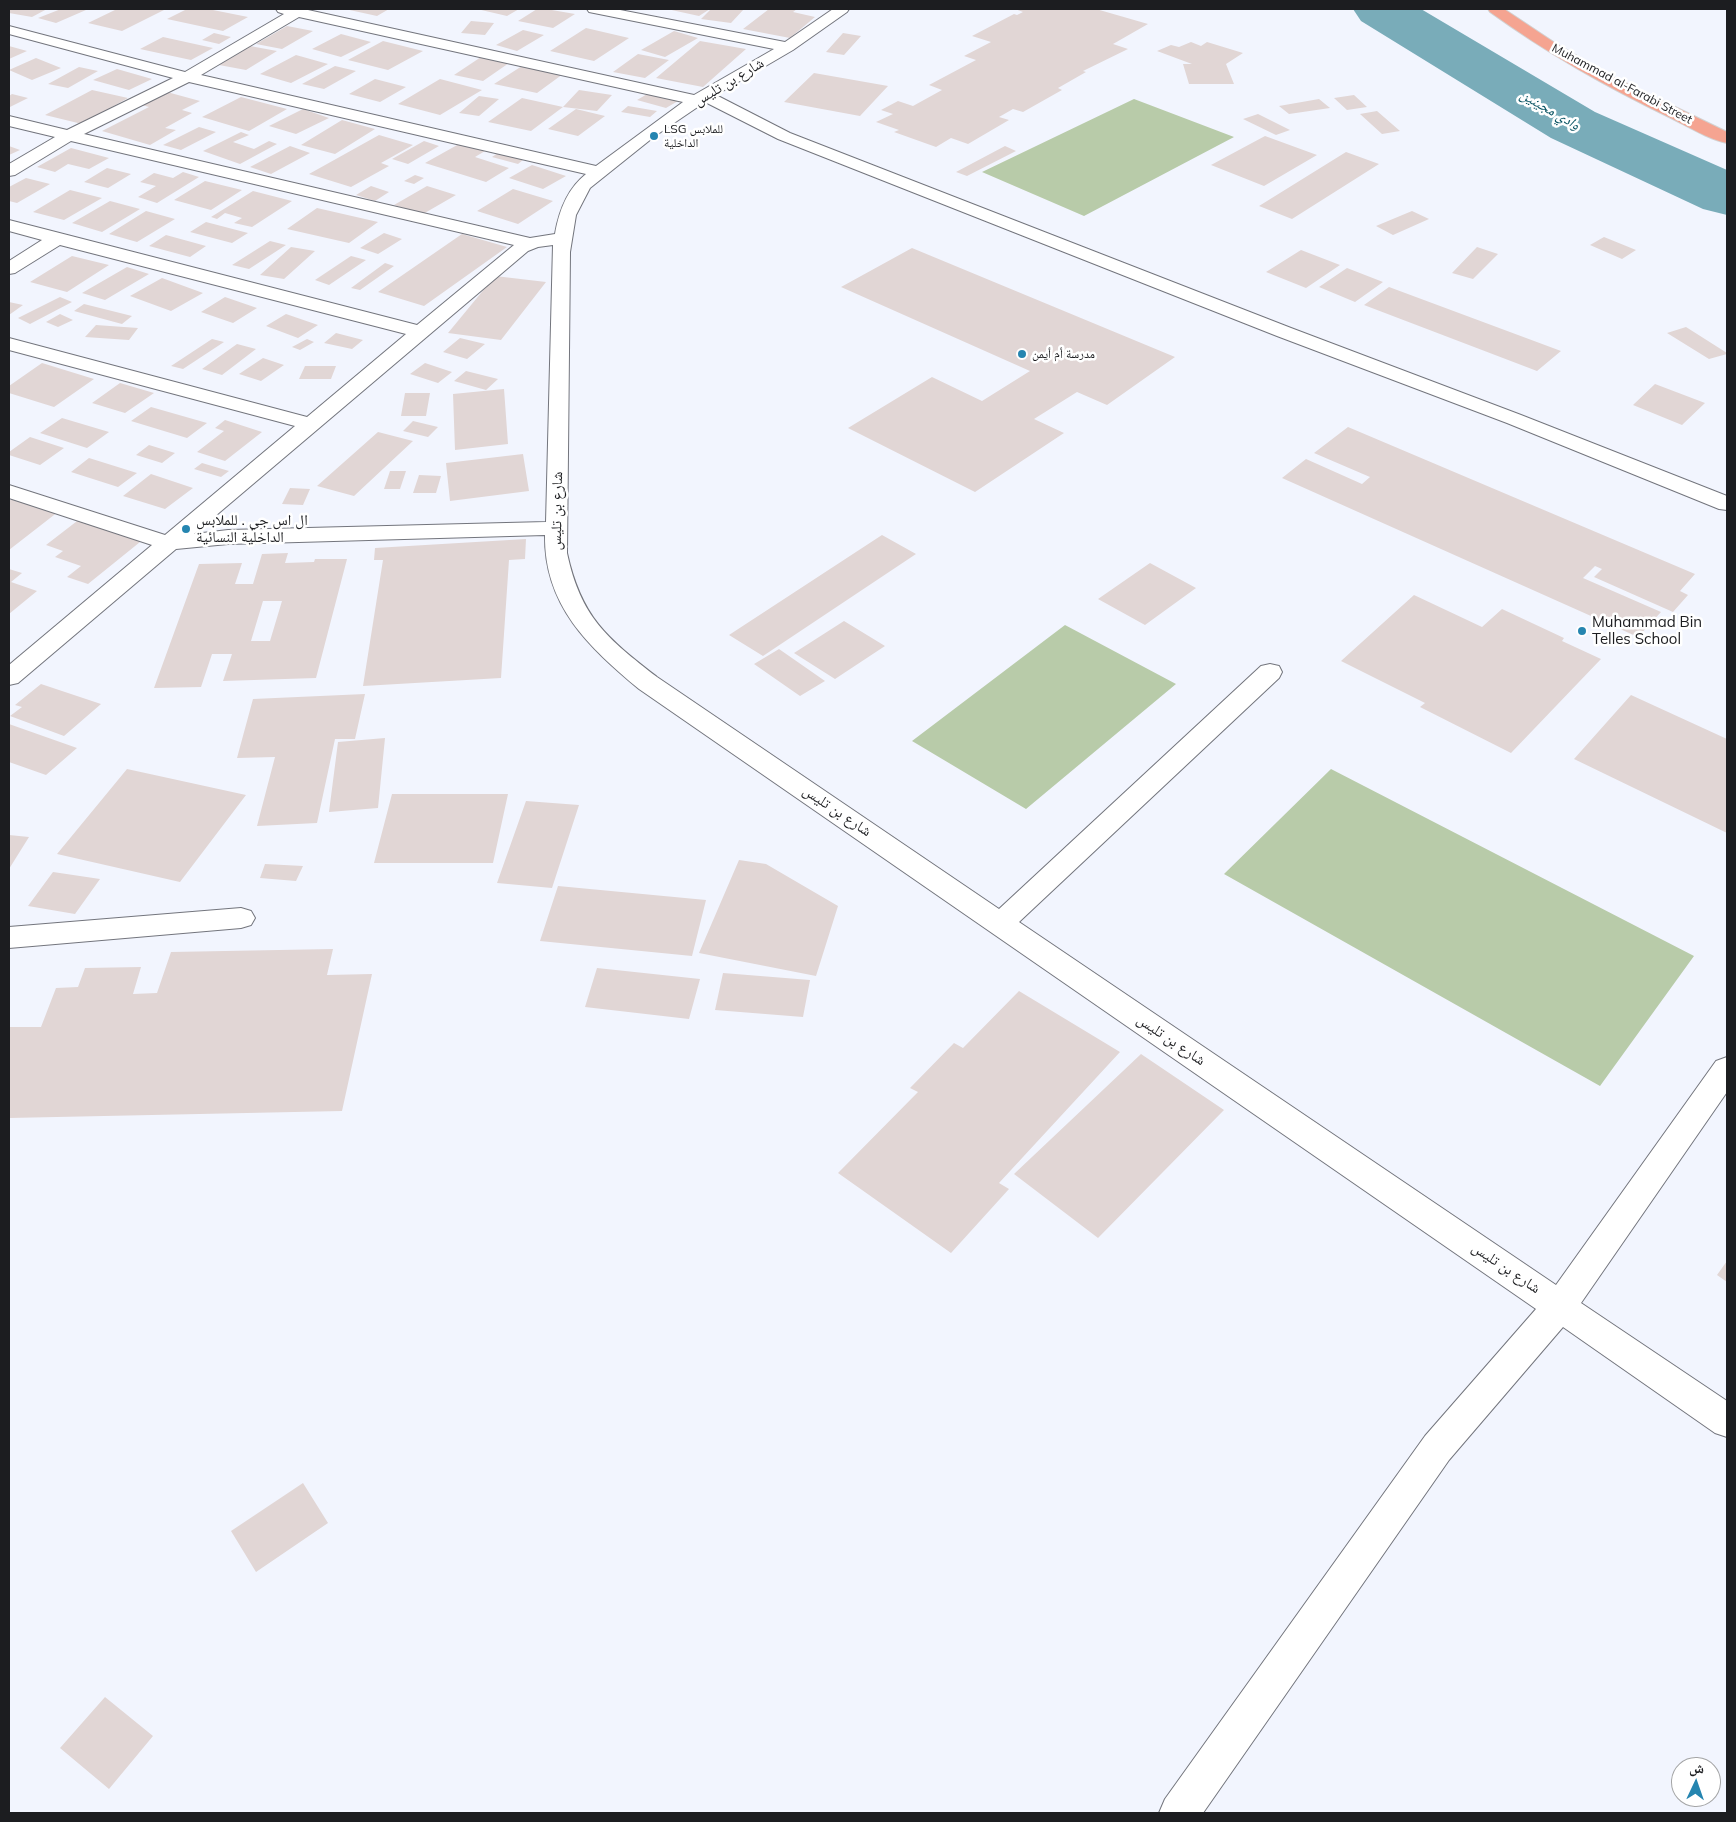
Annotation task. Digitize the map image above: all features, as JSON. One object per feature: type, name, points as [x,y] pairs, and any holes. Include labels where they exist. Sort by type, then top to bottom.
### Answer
[{"type":"highway","name":"Muhammad al-Farabi Street","points":[[1495,9],[1548,45],[1598,74],[1655,104],[1727,138]]},
{"type":"street","points":[[594,9],[788,47]]},
{"type":"street","name":"شارع بن تليس","points":[[842,9],[788,47],[700,98],[649,133],[584,184],[571,204],[562,239],[556,553],[559,577],[574,610],[602,646],[648,683],[1727,1421]]},
{"type":"street","points":[[9,171],[69,135],[187,77],[294,10],[700,98],[784,136],[1727,504]]},
{"type":"street","points":[[9,30],[187,77],[599,172]]},
{"type":"street","points":[[9,121],[529,243],[562,239]]},
{"type":"street","points":[[9,225],[421,332]]},
{"type":"street","points":[[9,269],[57,239]]},
{"type":"street","points":[[14,667],[168,543],[529,243]]},
{"type":"street","points":[[9,344],[310,424]]},
{"type":"street","points":[[9,491],[168,543],[228,537],[557,528]]},
{"type":"street","points":[[1001,924],[1270,672]]},
{"type":"street","points":[[9,938],[241,918]]},
{"type":"street","points":[[1179,1813],[1437,1448],[1560,1306],[1727,1069]]},
{"type":"green space","points":[[1134,99],[1234,137],[1084,216],[982,172]]},
{"type":"green space","points":[[1065,625],[1176,684],[1026,809],[912,741]]},
{"type":"green space","points":[[1331,769],[1694,956],[1600,1086],[1224,874]]},
{"type":"building","points":[[9,9],[47,9],[32,17],[9,13]]},
{"type":"building","points":[[61,9],[86,10],[56,23],[38,18]]},
{"type":"building","points":[[117,9],[166,9],[122,31],[88,23]]},
{"type":"building","points":[[187,9],[208,9],[248,17],[223,31],[167,19]]},
{"type":"building","points":[[345,9],[389,9],[377,16]]},
{"type":"building","points":[[477,9],[519,9],[507,16]]},
{"type":"building","points":[[537,9],[575,14],[553,28],[518,21]]},
{"type":"building","points":[[667,9],[710,9],[699,16]]},
{"type":"building","points":[[711,9],[744,9],[731,23],[701,19]]},
{"type":"building","points":[[769,9],[797,9],[793,12],[815,17],[790,38],[743,29]]},
{"type":"building","points":[[1015,9],[1096,9],[1148,24],[1113,44],[1128,49],[1083,71],[1086,72],[1058,88],[1062,90],[1023,112],[1013,109],[999,117],[1009,120],[968,144],[951,138],[936,147],[894,132],[899,130],[876,122],[893,114],[881,110],[898,101],[913,106],[942,90],[929,85],[976,60],[964,56],[991,42],[972,36],[1014,14],[1017,15],[1023,12]]},
{"type":"building","points":[[471,21],[494,23],[485,35],[461,33]]},
{"type":"building","points":[[287,26],[313,31],[282,49],[256,44]]},
{"type":"building","points":[[586,28],[629,38],[594,61],[550,51]]},
{"type":"building","points":[[523,30],[544,35],[517,51],[496,45]]},
{"type":"building","points":[[674,31],[698,38],[665,57],[641,50]]},
{"type":"building","points":[[214,33],[231,37],[219,44],[202,40]]},
{"type":"building","points":[[843,33],[861,36],[844,55],[826,52]]},
{"type":"building","points":[[341,34],[371,42],[341,57],[312,49]]},
{"type":"building","points":[[163,37],[213,48],[191,60],[140,49]]},
{"type":"building","points":[[383,41],[423,51],[388,70],[348,60]]},
{"type":"building","points":[[700,41],[746,49],[703,87],[656,78]]},
{"type":"building","points":[[1191,42],[1201,46],[1207,42],[1243,53],[1226,64],[1234,84],[1189,84],[1183,64],[1192,64],[1157,51],[1171,45],[1179,47]]},
{"type":"building","points":[[9,46],[27,51],[9,59]]},
{"type":"building","points":[[250,46],[277,51],[246,70],[219,65]]},
{"type":"building","points":[[638,54],[669,60],[645,78],[613,72]]},
{"type":"building","points":[[296,55],[328,64],[291,83],[260,74]]},
{"type":"building","points":[[481,57],[509,63],[483,81],[454,75]]},
{"type":"building","points":[[36,58],[61,68],[32,80],[9,70]]},
{"type":"building","points":[[335,66],[356,71],[324,89],[302,84]]},
{"type":"building","points":[[522,66],[563,74],[537,93],[494,84]]},
{"type":"building","points":[[79,67],[98,71],[68,88],[48,84]]},
{"type":"building","points":[[117,69],[152,79],[129,90],[93,80]]},
{"type":"building","points":[[814,73],[888,86],[860,116],[784,102]]},
{"type":"building","points":[[375,79],[406,87],[380,102],[349,94]]},
{"type":"building","points":[[440,79],[482,90],[440,115],[398,104]]},
{"type":"building","points":[[92,90],[128,98],[82,124],[45,115]]},
{"type":"building","points":[[579,90],[612,95],[597,111],[563,107]]},
{"type":"building","points":[[167,92],[200,101],[182,110],[192,113],[165,128],[176,130],[150,145],[102,131],[149,107],[142,105]]},
{"type":"building","points":[[649,93],[678,101],[666,108],[637,100]]},
{"type":"building","points":[[12,94],[28,98],[10,107],[9,96]]},
{"type":"building","points":[[1354,95],[1367,107],[1347,110],[1334,98]]},
{"type":"building","points":[[479,96],[499,99],[479,116],[459,113]]},
{"type":"building","points":[[241,97],[287,109],[249,131],[202,117]]},
{"type":"building","points":[[522,98],[563,107],[531,131],[488,122]]},
{"type":"building","points":[[1319,99],[1330,108],[1289,114],[1279,106]]},
{"type":"building","points":[[628,106],[657,111],[650,117],[621,112]]},
{"type":"building","points":[[303,109],[329,118],[296,134],[269,126]]},
{"type":"building","points":[[576,109],[605,116],[578,136],[548,129]]},
{"type":"building","points":[[1377,111],[1400,131],[1382,134],[1360,114]]},
{"type":"building","points":[[1258,114],[1290,130],[1276,135],[1243,119]]},
{"type":"building","points":[[342,120],[375,129],[335,154],[301,145]]},
{"type":"building","points":[[199,127],[216,132],[181,150],[163,145]]},
{"type":"building","points":[[241,132],[249,135],[233,142],[254,149],[269,141],[277,144],[240,164],[203,151]]},
{"type":"building","points":[[379,135],[413,145],[381,163],[389,166],[351,187],[309,174]]},
{"type":"building","points":[[1265,136],[1317,155],[1264,186],[1211,165]]},
{"type":"building","points":[[424,141],[439,146],[408,164],[392,159]]},
{"type":"building","points":[[459,144],[485,151],[475,157],[509,168],[486,182],[425,163]]},
{"type":"building","points":[[9,146],[20,150],[9,155]]},
{"type":"building","points":[[290,146],[310,153],[271,174],[250,167]]},
{"type":"building","points":[[1005,146],[1016,151],[967,176],[956,172]]},
{"type":"building","points":[[71,148],[109,158],[89,169],[68,164],[55,172],[37,167]]},
{"type":"building","points":[[1346,152],[1379,164],[1292,219],[1259,206]]},
{"type":"building","points":[[498,153],[523,160],[518,164],[492,157]]},
{"type":"building","points":[[532,165],[566,176],[543,189],[509,178]]},
{"type":"building","points":[[107,168],[131,174],[108,188],[84,182]]},
{"type":"building","points":[[183,172],[199,177],[157,203],[138,197],[156,186],[140,182],[154,173],[173,178]]},
{"type":"building","points":[[415,175],[424,178],[414,184],[404,181]]},
{"type":"building","points":[[26,178],[50,184],[17,203],[9,201],[9,187]]},
{"type":"building","points":[[205,181],[242,190],[211,210],[174,200]]},
{"type":"building","points":[[371,186],[389,192],[375,201],[356,195]]},
{"type":"building","points":[[427,186],[456,195],[423,214],[394,205]]},
{"type":"building","points":[[513,189],[553,201],[518,224],[477,211]]},
{"type":"building","points":[[70,190],[102,198],[64,220],[33,212]]},
{"type":"building","points":[[253,191],[292,201],[252,227],[234,223],[242,218],[225,213],[217,219],[211,217]]},
{"type":"building","points":[[110,201],[140,209],[102,232],[72,223]]},
{"type":"building","points":[[317,208],[378,222],[349,243],[287,229]]},
{"type":"building","points":[[146,211],[175,219],[137,242],[109,234]]},
{"type":"building","points":[[1412,211],[1429,219],[1393,235],[1376,226]]},
{"type":"building","points":[[206,222],[248,233],[232,243],[190,232]]},
{"type":"building","points":[[384,233],[402,239],[378,254],[360,248]]},
{"type":"building","points":[[462,234],[507,247],[424,306],[378,292]]},
{"type":"building","points":[[166,235],[206,246],[190,257],[149,246]]},
{"type":"building","points":[[1604,237],[1636,250],[1622,259],[1590,245]]},
{"type":"building","points":[[270,241],[286,245],[249,269],[232,265]]},
{"type":"building","points":[[291,247],[315,251],[284,279],[260,275]]},
{"type":"building","points":[[1477,247],[1498,254],[1473,279],[1452,273]]},
{"type":"building","points":[[912,248],[1175,357],[1107,405],[1077,392],[1034,419],[1064,433],[975,492],[848,428],[932,377],[982,401],[1030,371],[841,287]]},
{"type":"building","points":[[1301,250],[1340,265],[1306,288],[1266,272]]},
{"type":"building","points":[[72,256],[109,265],[67,292],[30,282]]},
{"type":"building","points":[[351,256],[366,260],[329,285],[315,280]]},
{"type":"building","points":[[385,263],[394,266],[360,290],[351,288]]},
{"type":"building","points":[[127,267],[149,274],[105,300],[82,293]]},
{"type":"building","points":[[1347,268],[1383,282],[1355,302],[1319,287]]},
{"type":"building","points":[[495,276],[546,282],[501,340],[448,333]]},
{"type":"building","points":[[162,278],[203,293],[171,311],[130,296]]},
{"type":"building","points":[[1389,287],[1561,351],[1537,371],[1364,305]]},
{"type":"building","points":[[60,297],[72,302],[30,324],[18,318]]},
{"type":"building","points":[[225,297],[257,308],[233,323],[201,312]]},
{"type":"building","points":[[9,302],[23,305],[9,315]]},
{"type":"building","points":[[84,304],[132,316],[122,324],[74,311]]},
{"type":"building","points":[[60,314],[73,320],[58,327],[46,322]]},
{"type":"building","points":[[286,314],[318,325],[298,338],[266,326]]},
{"type":"building","points":[[96,325],[138,328],[129,340],[85,337]]},
{"type":"building","points":[[1686,327],[1727,354],[1709,359],[1667,333]]},
{"type":"building","points":[[336,333],[363,340],[352,349],[324,343]]},
{"type":"building","points":[[460,338],[485,344],[467,359],[443,352]]},
{"type":"building","points":[[212,339],[224,342],[183,369],[171,366]]},
{"type":"building","points":[[307,339],[314,342],[300,350],[292,347]]},
{"type":"building","points":[[237,344],[256,349],[222,375],[202,369]]},
{"type":"building","points":[[263,358],[284,365],[261,381],[239,374]]},
{"type":"building","points":[[42,363],[94,379],[54,407],[9,393],[9,386]]},
{"type":"building","points":[[425,363],[452,372],[438,383],[410,374]]},
{"type":"building","points":[[305,366],[336,366],[331,379],[299,379]]},
{"type":"building","points":[[466,371],[498,379],[486,390],[454,381]]},
{"type":"building","points":[[120,383],[154,393],[125,413],[92,403]]},
{"type":"building","points":[[1655,384],[1705,403],[1682,425],[1633,405]]},
{"type":"building","points":[[504,389],[508,444],[455,450],[453,394]]},
{"type":"building","points":[[405,393],[430,393],[426,416],[401,416]]},
{"type":"building","points":[[151,407],[207,423],[187,438],[131,421]]},
{"type":"building","points":[[62,418],[109,432],[87,448],[40,433]]},
{"type":"building","points":[[225,420],[262,432],[225,461],[197,452],[224,431],[215,428]]},
{"type":"building","points":[[413,421],[438,427],[428,437],[403,431]]},
{"type":"building","points":[[1348,427],[1695,574],[1680,591],[1688,595],[1673,612],[1594,577],[1602,569],[1595,566],[1583,578],[1661,612],[1638,637],[1282,478],[1306,459],[1362,484],[1370,477],[1314,453]]},
{"type":"building","points":[[378,432],[413,441],[354,496],[317,486]]},
{"type":"building","points":[[30,437],[64,448],[40,465],[9,455],[9,452]]},
{"type":"building","points":[[149,445],[175,453],[162,463],[136,455]]},
{"type":"building","points":[[523,454],[529,491],[450,501],[446,463]]},
{"type":"building","points":[[89,458],[137,473],[118,487],[71,472]]},
{"type":"building","points":[[202,463],[229,471],[221,477],[194,469]]},
{"type":"building","points":[[390,471],[406,471],[400,489],[384,489]]},
{"type":"building","points":[[151,474],[193,488],[165,509],[123,496]]},
{"type":"building","points":[[419,475],[441,476],[436,493],[413,493]]},
{"type":"building","points":[[290,488],[310,489],[303,505],[282,504]]},
{"type":"building","points":[[18,495],[63,508],[9,550],[9,501]]},
{"type":"building","points":[[81,518],[145,538],[88,584],[67,577],[81,566],[55,557],[63,551],[46,545]]},
{"type":"building","points":[[882,535],[916,554],[763,656],[729,635]]},
{"type":"building","points":[[526,539],[525,559],[509,560],[501,678],[363,686],[383,560],[374,560],[375,548]]},
{"type":"building","points":[[288,553],[285,563],[314,562],[315,559],[347,559],[316,678],[223,681],[232,654],[212,654],[201,687],[154,688],[199,564],[242,563],[235,584],[253,584],[262,554]],"holes":[[[263,601],[282,601],[270,641],[251,641]]]},
{"type":"building","points":[[1150,563],[1196,588],[1145,625],[1098,599]]},
{"type":"building","points":[[9,569],[22,573],[11,582],[37,591],[9,614]]},
{"type":"building","points":[[1414,595],[1482,627],[1502,609],[1564,638],[1562,641],[1601,659],[1511,753],[1420,707],[1425,703],[1341,661]]},
{"type":"building","points":[[844,621],[885,646],[835,679],[794,653]]},
{"type":"building","points":[[779,649],[825,681],[800,696],[754,664]]},
{"type":"building","points":[[41,684],[101,704],[64,736],[10,716],[22,707],[15,705]]},
{"type":"building","points":[[365,694],[355,739],[335,739],[317,823],[257,826],[275,757],[237,758],[253,699]]},
{"type":"building","points":[[1631,695],[1727,739],[1727,833],[1574,759]]},
{"type":"building","points":[[9,724],[77,748],[46,775],[9,762]]},
{"type":"building","points":[[385,738],[378,808],[329,812],[338,742]]},
{"type":"building","points":[[127,769],[246,795],[180,882],[57,854]]},
{"type":"building","points":[[392,794],[508,794],[493,863],[374,863]]},
{"type":"building","points":[[526,801],[579,805],[552,888],[497,883]]},
{"type":"building","points":[[9,835],[29,837],[9,869]]},
{"type":"building","points":[[739,860],[766,864],[838,906],[816,976],[699,953]]},
{"type":"building","points":[[265,864],[303,866],[296,881],[260,878]]},
{"type":"building","points":[[53,872],[100,879],[75,914],[28,906]]},
{"type":"building","points":[[558,886],[706,900],[692,956],[540,941]]},
{"type":"building","points":[[333,949],[327,975],[372,974],[342,1111],[9,1118],[9,1027],[41,1027],[56,988],[78,987],[85,968],[141,967],[133,994],[157,993],[171,952]]},
{"type":"building","points":[[597,968],[700,979],[689,1019],[585,1007]]},
{"type":"building","points":[[723,973],[810,980],[803,1017],[715,1010]]},
{"type":"building","points":[[1019,991],[1120,1052],[999,1183],[1009,1189],[951,1253],[838,1173],[918,1092],[910,1088],[954,1043],[963,1048]]},
{"type":"building","points":[[1141,1054],[1224,1110],[1098,1238],[1014,1174]]},
{"type":"building","points":[[1727,1261],[1727,1282],[1717,1275]]},
{"type":"building","points":[[303,1483],[328,1523],[256,1572],[231,1531]]},
{"type":"building","points":[[105,1697],[153,1736],[109,1789],[60,1748]]},
{"type":"waterway","name":"وادي مجينين","points":[[1381,9],[1573,125],[1727,195]]},
{"type":"place","name":"LSG للملابس الداخلية","points":[[654,136]]},
{"type":"place","name":"مدرسة أم أيمن","points":[[1022,354]]},
{"type":"place","name":"ال اس جي . للملابس الداخلية النسائية","points":[[186,529]]},
{"type":"place","name":"Muhammad Bin Telles School","points":[[1582,631]]}]
